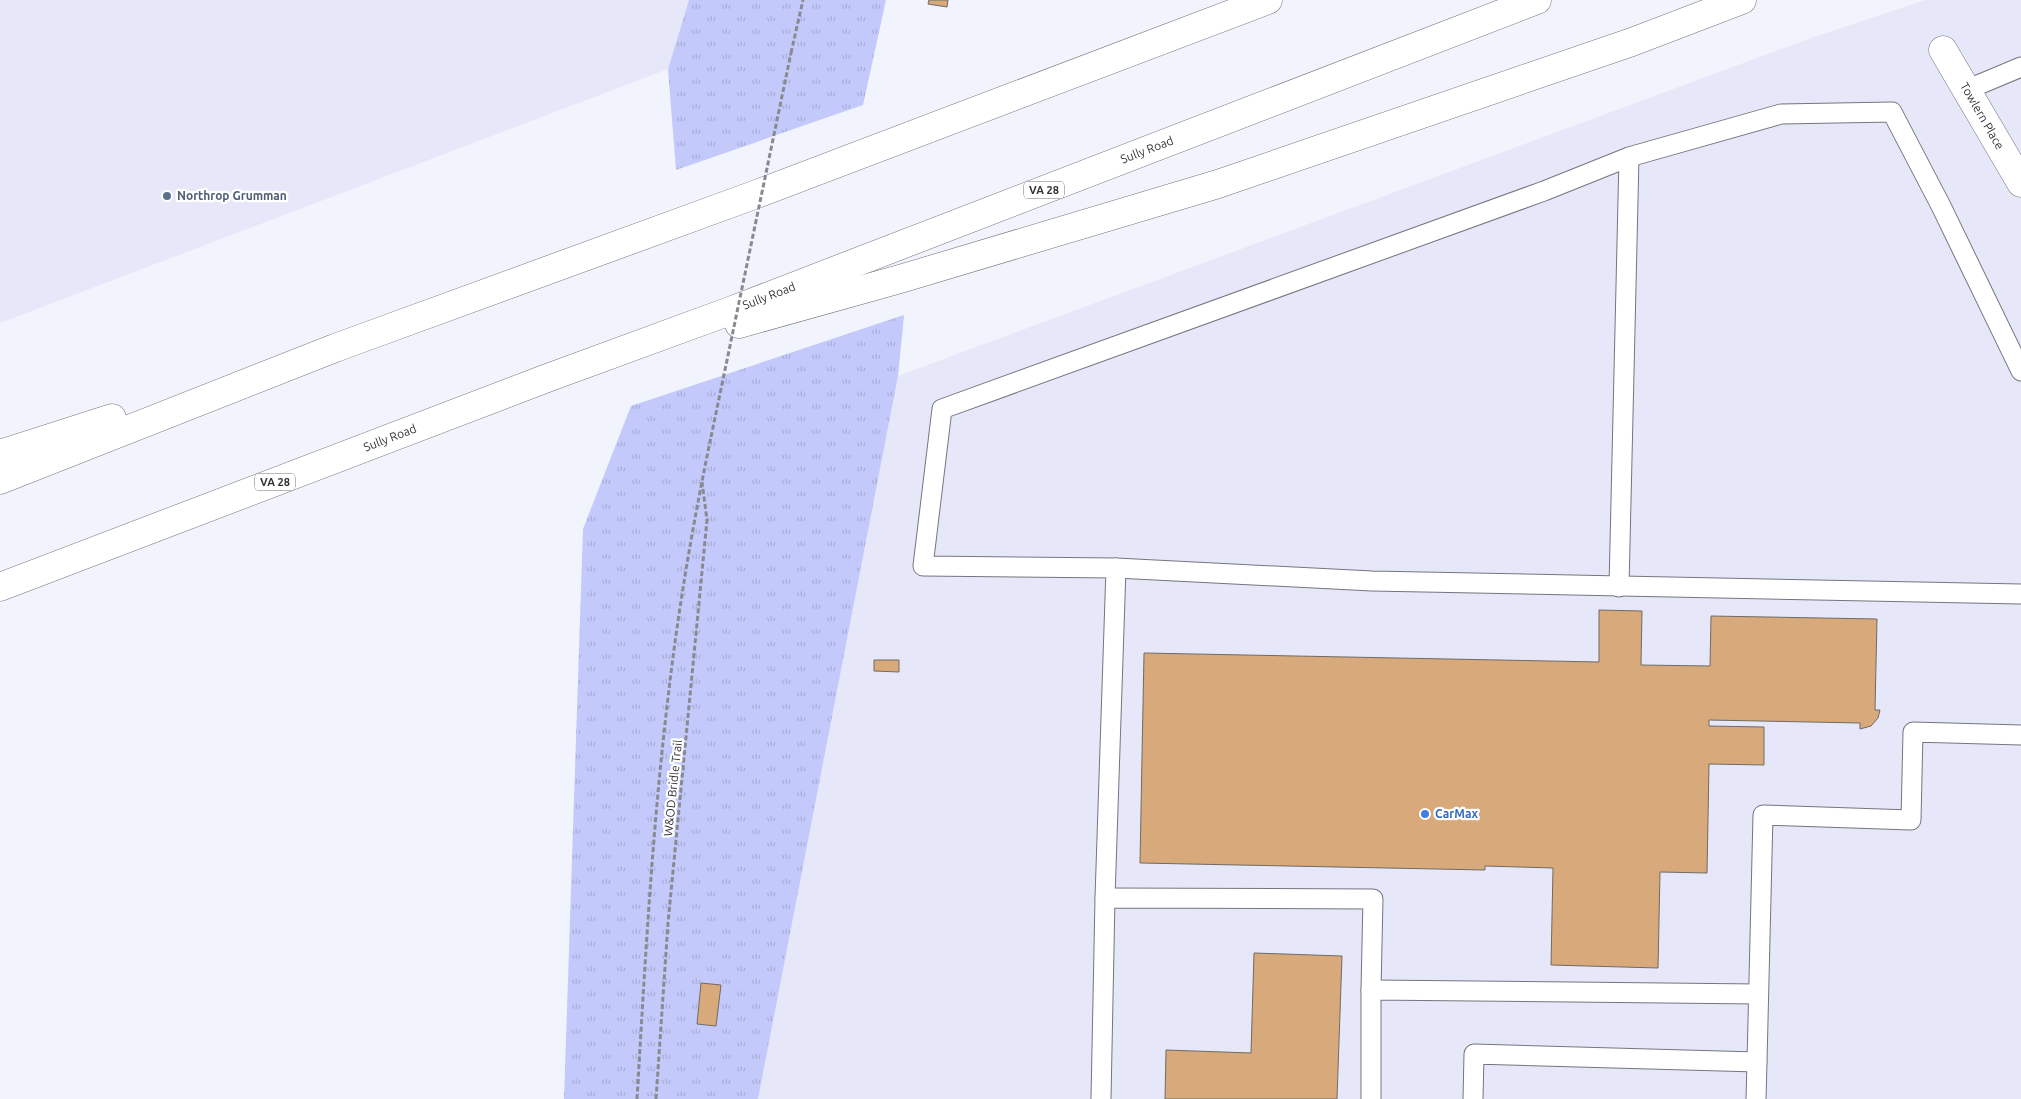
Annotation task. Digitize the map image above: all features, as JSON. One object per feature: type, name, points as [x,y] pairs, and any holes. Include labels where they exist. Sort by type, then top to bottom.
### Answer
[{"type":"main road","points":[[0,480],[335,348],[754,195],[1268,0]]},
{"type":"main road","name":"Sully Road","points":[[0,587],[550,377],[730,311],[1537,0]]},
{"type":"main road","points":[[550,377],[891,282],[1218,184],[1632,42],[1742,0]]},
{"type":"main road","name":"Towlern Place","points":[[1943,50],[2021,183]]},
{"type":"main road","points":[[0,454],[335,348]]},
{"type":"lane","points":[[1966,90],[2021,67]]},
{"type":"lane","points":[[2021,371],[1942,206],[1892,112],[1781,114],[1629,157],[1544,191],[942,409],[923,566],[1116,568],[1372,581],[2021,594]]},
{"type":"lane","points":[[1618,587],[1629,157]]},
{"type":"lane","points":[[1101,1099],[1105,898],[1116,568]]},
{"type":"lane","points":[[1756,1099],[1762,815],[1911,820],[1913,732],[2021,735]]},
{"type":"lane","points":[[1105,898],[1373,899],[1370,990],[1371,1099]]},
{"type":"lane","points":[[1370,990],[1758,994]]},
{"type":"lane","points":[[1473,1099],[1474,1054],[1757,1062]]},
{"type":"path","points":[[637,1099],[648,930],[668,699],[682,592],[702,479],[803,0]]},
{"type":"path","name":"W&OD Bridle Trail","points":[[656,1099],[668,923],[707,520],[702,479]]},
{"type":"shaded area","name":"Northrop Grumman","points":[[0,0],[689,0],[668,69],[0,323]]},
{"type":"shaded area","points":[[1925,0],[2021,0],[2021,1099],[758,1099],[898,376],[1814,37]]},
{"type":"green space","points":[[689,0],[886,0],[863,105],[676,170],[668,69]]},
{"type":"green space","points":[[904,315],[898,376],[758,1099],[564,1099],[583,529],[631,406]]},
{"type":"building","points":[[929,0],[948,0],[947,7],[928,4]]},
{"type":"building","name":"CarMax","points":[[1599,610],[1642,611],[1641,665],[1710,666],[1711,616],[1877,619],[1875,710],[1880,710],[1878,718],[1871,726],[1860,729],[1860,723],[1709,720],[1709,726],[1764,727],[1764,765],[1709,764],[1707,873],[1660,872],[1658,968],[1551,965],[1553,868],[1485,866],[1485,870],[1140,863],[1144,653],[1599,662]]},
{"type":"building","points":[[874,660],[899,660],[899,672],[874,671]]},
{"type":"building","points":[[1254,953],[1342,956],[1337,1099],[1165,1099],[1166,1050],[1251,1053]]},
{"type":"building","points":[[701,983],[721,985],[716,1026],[697,1024]]},
{"type":"place","name":"Northrop Grumman","points":[[167,196]]},
{"type":"place","name":"CarMax","points":[[1425,814]]}]
